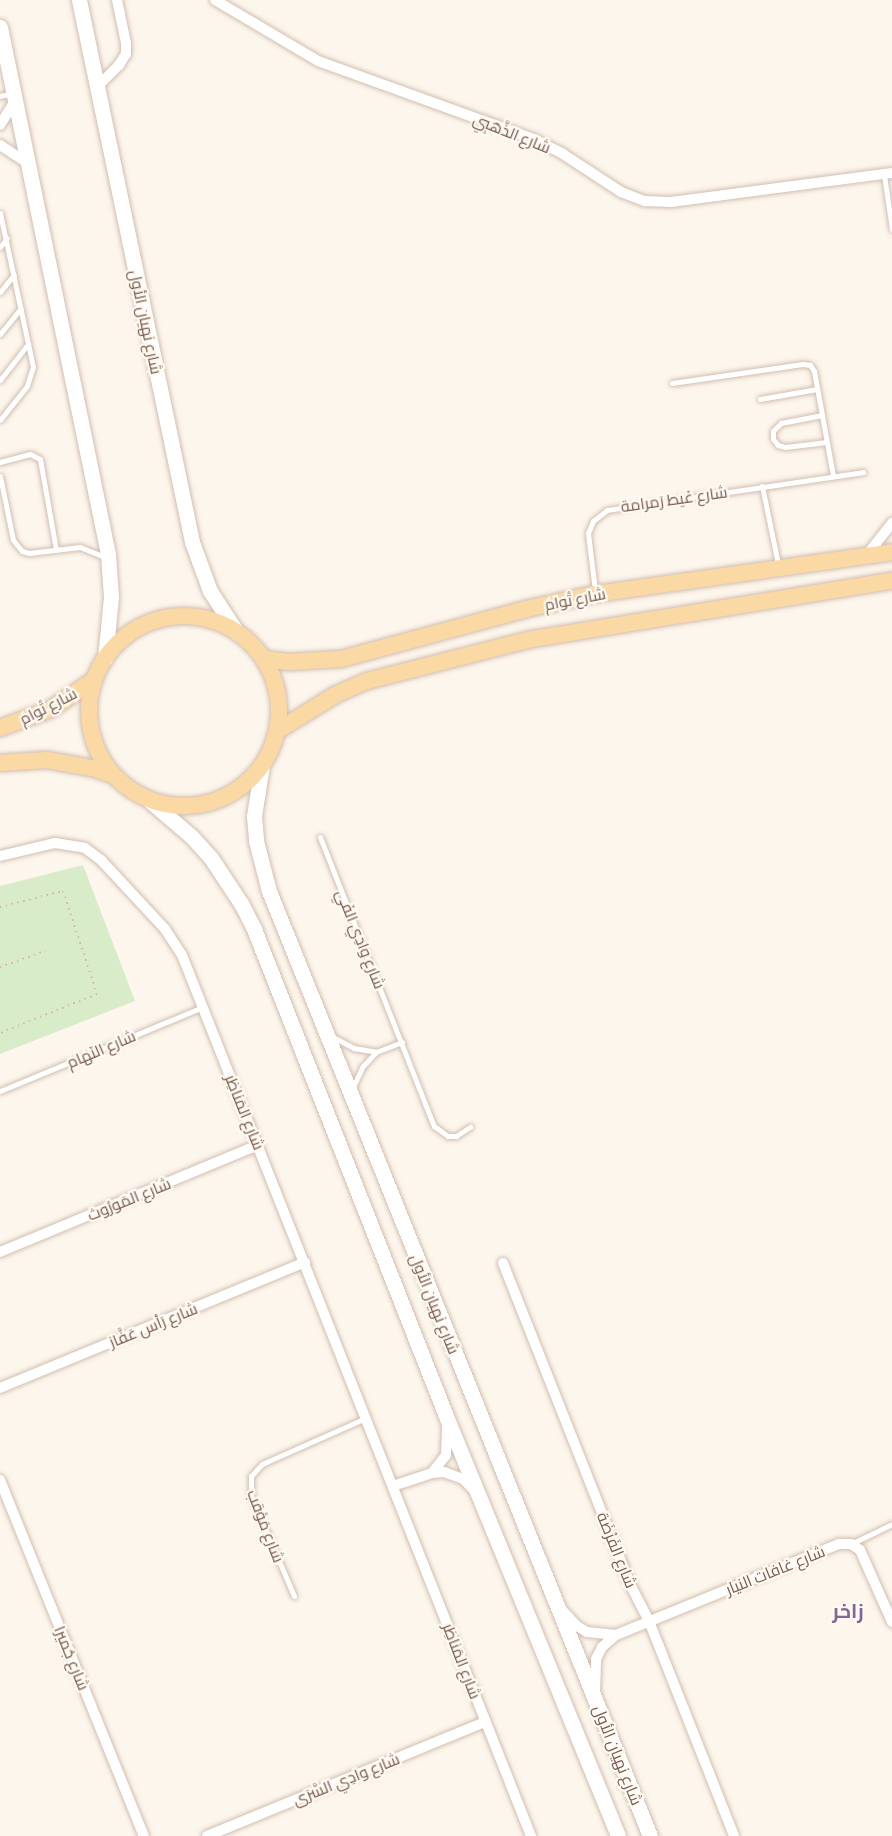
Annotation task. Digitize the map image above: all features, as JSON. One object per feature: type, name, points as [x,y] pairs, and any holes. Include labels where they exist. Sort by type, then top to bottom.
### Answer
[{"type":"main road","name":"شارع نهيان الأول","points":[[79,0],[192,542],[210,591],[238,634]]},
{"type":"main road","points":[[0,27],[10,97],[28,162],[109,559],[111,617],[105,659]]},
{"type":"main road","name":"شارع تُوام","points":[[264,659],[316,662],[341,659],[526,609],[596,594],[892,552]]},
{"type":"main road","name":"شارع تُوام","points":[[277,731],[335,695],[367,681],[532,639],[892,581]]},
{"type":"main road","points":[[198,617],[215,622],[238,634],[264,659],[277,694],[277,731],[262,765],[240,788],[212,802],[180,806],[149,800],[136,794],[113,775],[97,751],[91,730],[89,709],[94,680],[105,659],[130,634],[162,619],[198,617]]},
{"type":"main road","name":"شارع تُوام","points":[[0,728],[51,709],[94,680]]},
{"type":"main road","points":[[0,763],[47,760],[92,768],[113,775]]},
{"type":"main road","name":"شارع نهيان الأول","points":[[262,765],[254,816],[262,866],[279,915],[650,1836]]},
{"type":"main road","name":"شارع نهيان الأول","points":[[149,800],[192,837],[211,858],[242,905],[446,1416],[618,1836]]},
{"type":"street","name":"شارع الذَّهَبِي","points":[[215,0],[318,61],[534,139],[563,154],[621,192],[645,201],[671,202],[888,173]]},
{"type":"street","points":[[97,87],[119,65],[126,54],[119,3]]},
{"type":"street","points":[[0,125],[10,97]]},
{"type":"street","points":[[0,145],[28,162]]},
{"type":"street","points":[[867,555],[892,523]]},
{"type":"street","name":"شارع المَناظِر","points":[[0,856],[55,843],[75,844],[94,852],[174,942],[189,969],[531,1836]]},
{"type":"street","name":"شارع المَورُوث","points":[[0,1252],[258,1145]]},
{"type":"street","name":"شارع رَأس عَفَّاز","points":[[0,1388],[305,1262]]},
{"type":"street","name":"شارع الفَرْضَة","points":[[503,1263],[630,1584],[649,1622],[734,1836]]},
{"type":"street","points":[[432,1473],[444,1461],[448,1449],[446,1416]]},
{"type":"street","points":[[393,1486],[432,1473],[444,1472],[457,1475],[481,1498]]},
{"type":"street","name":"شارع جُميرا","points":[[0,1480],[144,1836]]},
{"type":"street","name":"شارع غافات النيار","points":[[596,1699],[596,1659],[602,1647],[616,1635],[839,1544],[851,1544]]},
{"type":"street","points":[[851,1544],[863,1554],[891,1617]]},
{"type":"street","name":"شارع غافات النيار","points":[[556,1603],[582,1629],[599,1635],[616,1635]]},
{"type":"street","name":"شارع وادِي السَّرَى","points":[[207,1836],[485,1722]]},
{"type":"lane","points":[[888,173],[892,230]]},
{"type":"lane","points":[[0,213],[33,367],[30,380],[0,420]]},
{"type":"lane","points":[[0,247],[7,238]]},
{"type":"lane","points":[[0,292],[14,275]]},
{"type":"lane","points":[[0,334],[21,308]]},
{"type":"lane","points":[[0,380],[28,344]]},
{"type":"lane","points":[[672,383],[807,364],[814,370],[833,477]]},
{"type":"lane","points":[[760,399],[817,389]]},
{"type":"lane","points":[[822,416],[781,423],[773,431],[773,439],[778,445],[785,447],[827,442]]},
{"type":"lane","points":[[0,462],[30,454],[40,459],[56,549]]},
{"type":"lane","name":"شارع غَيط رَمرامة","points":[[596,594],[588,532],[593,521],[601,512],[613,508],[863,472]]},
{"type":"lane","points":[[0,476],[15,545],[22,551],[29,553],[80,547],[109,559]]},
{"type":"lane","points":[[762,486],[779,569]]},
{"type":"lane","name":"شارع وادِي الفَي","points":[[320,837],[437,1130],[452,1136],[470,1127]]},
{"type":"lane","name":"شارع النَهام","points":[[0,1091],[203,1007]]},
{"type":"lane","points":[[325,1031],[354,1048],[376,1052]]},
{"type":"lane","points":[[351,1094],[363,1066],[376,1052],[402,1042]]},
{"type":"lane","name":"شارع مَوْقب","points":[[294,1596],[251,1495],[251,1476],[262,1464],[366,1418]]},
{"type":"lane","points":[[851,1544],[892,1524]]},
{"type":"path","points":[[0,907],[63,891],[97,994],[0,1033]]},
{"type":"path","points":[[0,967],[45,951]]},
{"type":"green space","points":[[83,865],[135,1001],[0,1054],[0,886]]},
{"type":"district","name":"زاخر","points":[[848,1610]]}]
